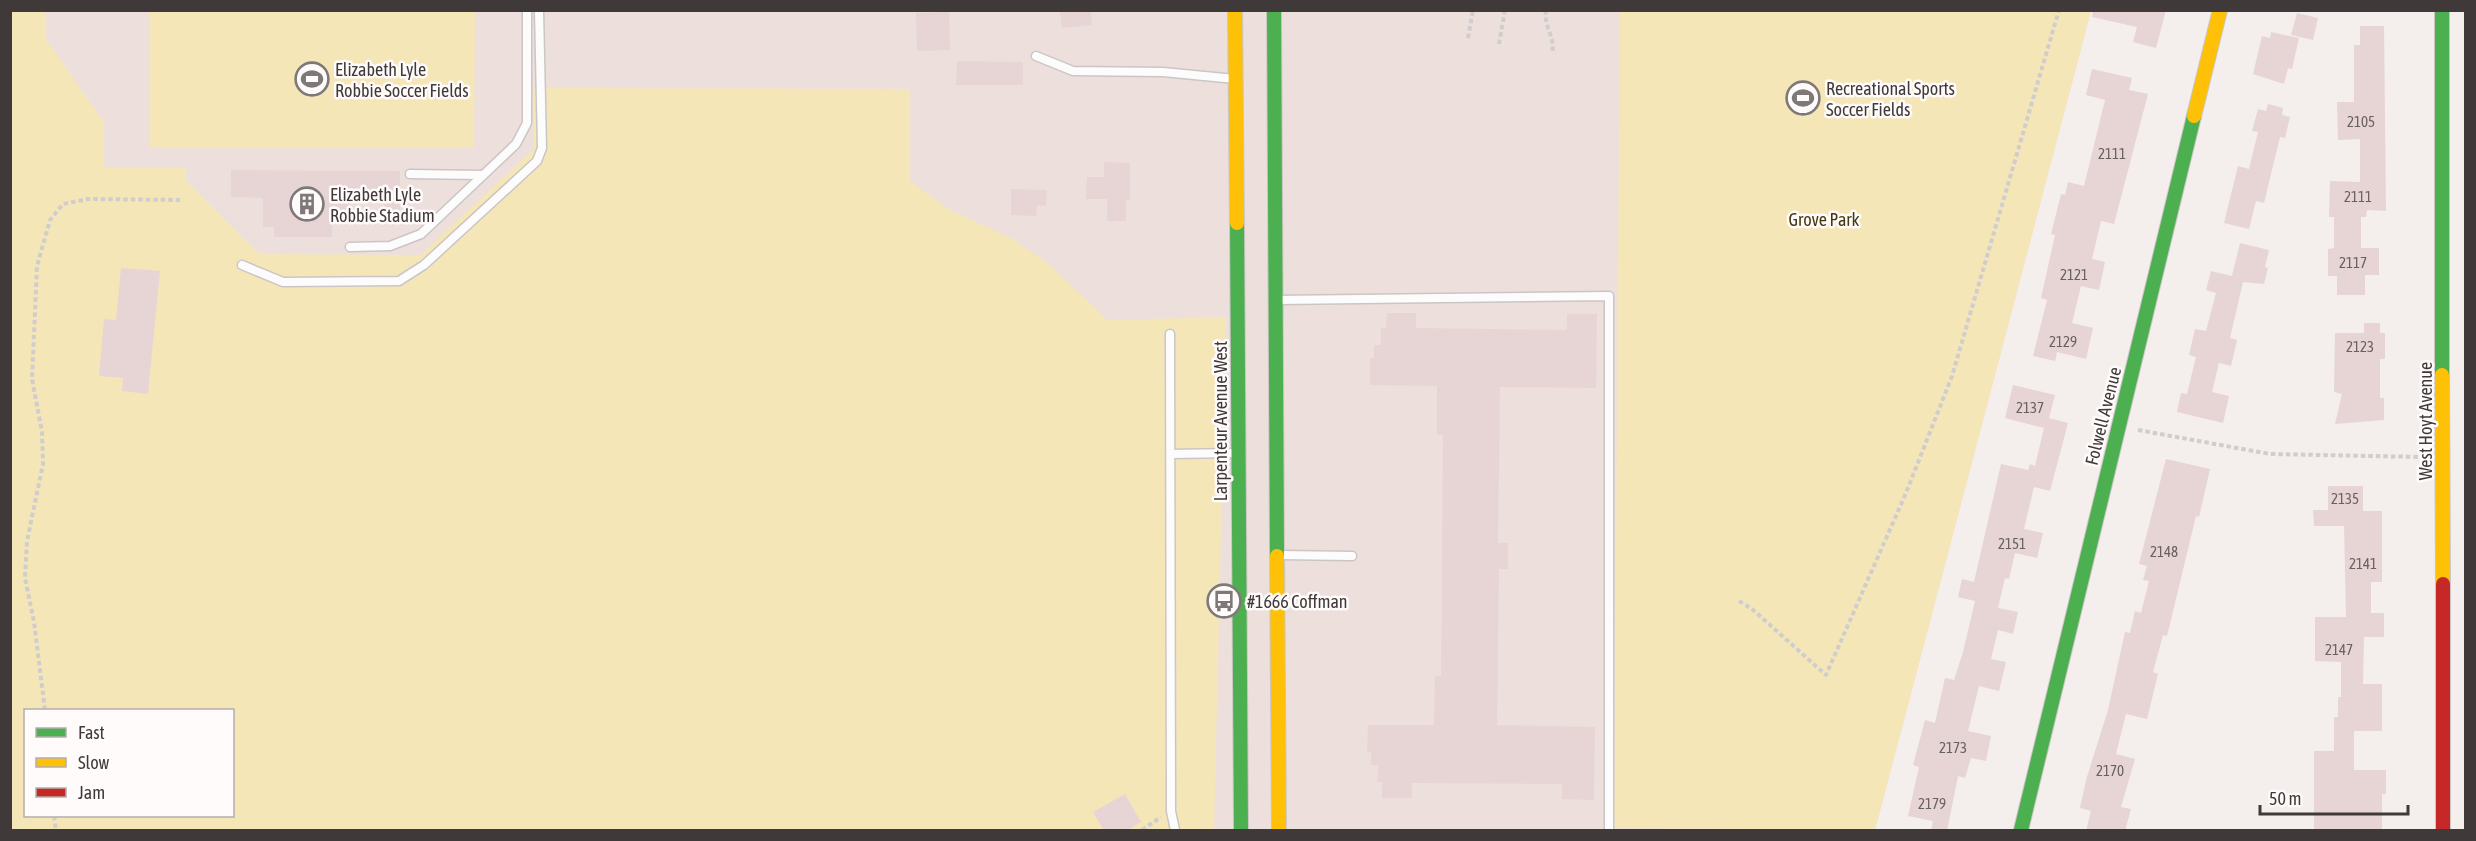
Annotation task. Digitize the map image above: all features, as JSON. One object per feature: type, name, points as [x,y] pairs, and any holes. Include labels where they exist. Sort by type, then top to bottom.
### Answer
[{"type":"main road","name":"Larpenteur Avenue West","points":[[1235,10],[1242,831]]},
{"type":"main road","points":[[1274,10],[1265,105],[1276,300],[1279,831]]},
{"type":"main road","name":"Folwell Avenue","points":[[2021,831],[2220,10]]},
{"type":"main road","name":"West Hoyt Avenue","points":[[2442,10],[2443,831]]},
{"type":"main road","points":[[1235,107],[1265,105]]},
{"type":"lane","points":[[350,247],[390,246],[409,241],[421,234],[516,144],[527,123],[527,10]]},
{"type":"lane","points":[[242,265],[283,282],[399,281],[424,265],[537,161],[542,148],[539,10]]},
{"type":"lane","points":[[1036,56],[1073,71],[1163,72],[1235,79]]},
{"type":"lane","points":[[410,174],[483,175]]},
{"type":"lane","points":[[1276,300],[1609,296],[1609,831]]},
{"type":"lane","points":[[1170,334],[1171,811],[1175,831]]},
{"type":"lane","points":[[1171,454],[1238,453]]},
{"type":"lane","points":[[1277,555],[1352,556]]},
{"type":"path","points":[[1468,38],[1473,10]]},
{"type":"path","points":[[1499,44],[1506,10]]},
{"type":"path","points":[[1546,10],[1547,26],[1554,43],[1552,53]]},
{"type":"path","points":[[1739,601],[1826,675],[1906,493],[1952,376],[2059,10]]},
{"type":"path","points":[[45,709],[34,622],[25,578],[27,541],[43,464],[42,432],[32,379],[37,266],[50,220],[63,204],[88,199],[180,200]]},
{"type":"path","points":[[2120,426],[2270,454],[2443,458]]},
{"type":"path","points":[[1142,831],[1171,811]]},
{"type":"shaded area","points":[[10,11],[2091,11],[1875,830],[11,830]]},
{"type":"green space","points":[[10,11],[46,11],[46,39],[104,122],[104,168],[186,168],[186,180],[259,254],[420,255],[534,149],[533,88],[910,89],[910,181],[948,209],[1011,238],[1048,263],[1107,320],[1226,317],[1214,830],[11,830]]},
{"type":"green space","name":"Elizabeth Lyle Robbie Soccer Fields","points":[[150,11],[475,11],[474,148],[149,147]]},
{"type":"green space","name":"Grove Park","points":[[1620,11],[2091,11],[1875,830],[1614,828]]},
{"type":"building","points":[[1060,10],[1091,10],[1092,25],[1062,28]]},
{"type":"building","points":[[2093,10],[2166,10],[2156,48],[2133,42],[2137,27],[2092,17]]},
{"type":"building","points":[[949,12],[950,50],[917,51],[916,13]]},
{"type":"building","points":[[2297,13],[2318,18],[2313,40],[2291,35]]},
{"type":"building","points":[[2360,26],[2384,26],[2386,211],[2367,210],[2366,217],[2361,217],[2361,248],[2379,248],[2379,275],[2365,275],[2365,295],[2337,295],[2337,276],[2328,276],[2328,249],[2334,248],[2334,217],[2329,217],[2330,181],[2360,182],[2360,139],[2338,140],[2337,102],[2354,102],[2354,45],[2360,45]]},
{"type":"building","points":[[2271,32],[2299,38],[2292,69],[2288,68],[2284,84],[2253,74],[2262,36],[2270,38]]},
{"type":"building","points":[[957,61],[1023,62],[1023,85],[956,85]]},
{"type":"building","points":[[2092,69],[2132,78],[2129,90],[2148,94],[2114,224],[2101,221],[2092,259],[2105,262],[2099,290],[2081,286],[2072,323],[2093,328],[2086,359],[2057,352],[2055,361],[2033,356],[2047,300],[2041,298],[2055,235],[2051,234],[2061,194],[2065,195],[2068,182],[2084,186],[2105,100],[2086,95]]},
{"type":"building","points":[[2268,104],[2283,108],[2282,115],[2290,117],[2285,138],[2280,137],[2264,203],[2256,201],[2249,229],[2224,223],[2238,166],[2249,169],[2258,132],[2252,131],[2258,109],[2266,111]]},
{"type":"building","points":[[1104,162],[1130,163],[1130,200],[1126,200],[1126,221],[1107,221],[1107,199],[1086,199],[1087,177],[1104,177]]},
{"type":"building","name":"Elizabeth Lyle Robbie Stadium","points":[[231,170],[400,171],[400,210],[384,210],[384,199],[350,199],[350,219],[332,219],[332,237],[274,237],[274,227],[263,227],[263,198],[231,197]]},
{"type":"building","points":[[1011,189],[1047,190],[1046,206],[1037,205],[1036,216],[1011,215]]},
{"type":"building","points":[[2240,243],[2269,250],[2265,267],[2268,268],[2264,284],[2243,282],[2230,338],[2237,340],[2231,366],[2219,363],[2212,392],[2229,396],[2223,423],[2177,412],[2181,393],[2187,394],[2196,357],[2189,355],[2195,329],[2206,331],[2216,293],[2206,290],[2211,271],[2232,276]]},
{"type":"building","points":[[121,268],[160,271],[148,394],[122,391],[123,378],[99,376],[104,319],[116,320]]},
{"type":"building","points":[[1387,313],[1416,313],[1416,328],[1567,330],[1567,314],[1597,314],[1596,388],[1500,387],[1498,543],[1508,543],[1508,569],[1499,569],[1497,725],[1595,727],[1594,800],[1562,799],[1562,784],[1412,783],[1412,798],[1382,798],[1382,782],[1377,782],[1378,765],[1371,765],[1371,752],[1367,752],[1368,725],[1434,725],[1435,676],[1441,676],[1443,435],[1437,435],[1437,386],[1370,385],[1370,358],[1374,358],[1374,345],[1381,345],[1381,328],[1386,328]]},
{"type":"building","points":[[2364,323],[2380,323],[2380,333],[2385,333],[2385,359],[2380,359],[2380,398],[2384,398],[2384,420],[2335,424],[2342,394],[2334,392],[2335,333],[2364,333]]},
{"type":"building","points":[[2013,385],[2055,395],[2049,418],[2068,423],[2050,491],[2034,487],[2024,529],[2043,533],[2037,558],[2015,553],[2009,579],[2005,578],[1998,608],[2018,612],[2013,634],[1998,630],[1991,659],[2006,662],[1999,691],[1979,686],[1968,731],[1991,736],[1986,761],[1971,758],[1965,778],[1958,776],[1947,831],[1931,831],[1933,821],[1908,816],[1919,767],[1913,765],[1925,720],[1935,723],[1945,678],[1954,680],[1963,652],[1975,601],[1958,597],[1962,579],[1974,582],[2001,464],[2028,470],[2030,464],[2035,466],[2044,428],[2005,418]]},
{"type":"building","points":[[2166,459],[2210,469],[2199,517],[2196,516],[2167,636],[2163,635],[2153,672],[2158,674],[2147,719],[2126,714],[2116,754],[2135,759],[2121,807],[2131,809],[2125,831],[2086,831],[2091,811],[2080,808],[2086,780],[2108,710],[2125,632],[2130,633],[2135,611],[2141,613],[2149,581],[2143,580],[2147,566],[2139,564]]},
{"type":"building","points":[[2328,486],[2363,486],[2363,511],[2382,511],[2382,582],[2371,582],[2371,613],[2384,613],[2384,637],[2364,637],[2363,684],[2382,684],[2382,731],[2354,731],[2354,770],[2386,770],[2386,794],[2382,794],[2382,831],[2314,831],[2314,751],[2334,751],[2334,717],[2338,717],[2338,697],[2341,697],[2341,662],[2315,661],[2315,617],[2346,617],[2344,526],[2314,526],[2313,510],[2328,510]]},
{"type":"building","points":[[1125,794],[1141,822],[1127,831],[1104,831],[1093,812]]},
{"type":"traffic: fast","points":[[1274,10],[1277,556]]},
{"type":"traffic: fast","points":[[2442,10],[2442,375]]},
{"type":"traffic: fast","points":[[2021,830],[2194,116]]},
{"type":"traffic: fast","points":[[1237,223],[1241,830]]},
{"type":"traffic: slow","points":[[1235,10],[1237,223]]},
{"type":"traffic: slow","points":[[2194,116],[2220,10]]},
{"type":"traffic: slow","points":[[2442,375],[2443,584]]},
{"type":"traffic: slow","points":[[1277,556],[1279,830]]},
{"type":"traffic: jam","points":[[2443,584],[2443,830]]},
{"type":"place","name":"Elizabeth Lyle Robbie Soccer Fields","points":[[312,79]]},
{"type":"place","name":"Recreational Sports Soccer Fields","points":[[1803,98]]},
{"type":"place","name":"Elizabeth Lyle Robbie Stadium","points":[[307,204]]},
{"type":"place","name":"#1666 Coffman","points":[[1224,601]]}]
